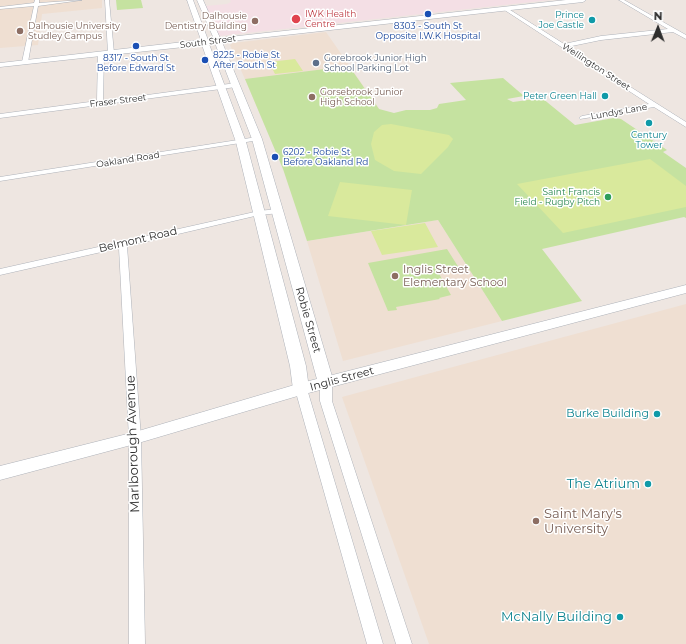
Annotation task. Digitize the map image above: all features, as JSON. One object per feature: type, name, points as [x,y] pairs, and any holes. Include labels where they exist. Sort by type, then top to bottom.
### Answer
[{"type":"main road","name":"Robie Street","points":[[190,0],[222,87],[240,142],[260,213],[298,366],[301,389]]},
{"type":"main road","name":"Robie Street","points":[[200,0],[257,139],[326,383]]},
{"type":"main road","name":"South Street","points":[[0,65],[583,0]]},
{"type":"street","points":[[0,2],[25,0]]},
{"type":"street","points":[[0,8],[36,2],[80,0]]},
{"type":"street","points":[[107,0],[111,53]]},
{"type":"street","points":[[621,0],[686,37]]},
{"type":"street","points":[[25,62],[36,2]]},
{"type":"street","name":"Wellington Street","points":[[505,9],[686,124]]},
{"type":"street","points":[[563,46],[601,38],[673,30]]},
{"type":"street","points":[[100,103],[101,54]]},
{"type":"street","name":"Fraser Street","points":[[0,116],[236,85]]},
{"type":"street","name":"Lundys Lane","points":[[582,118],[656,105]]},
{"type":"street","name":"Oakland Road","points":[[0,179],[257,139]]},
{"type":"street","name":"Belmont Road","points":[[0,272],[260,213],[277,211]]},
{"type":"street","name":"Marlborough Avenue","points":[[123,244],[135,438],[137,644]]},
{"type":"street","name":"Inglis Street","points":[[0,473],[135,438],[301,389],[686,289]]},
{"type":"street","name":"Robie Street","points":[[326,383],[326,401],[404,644]]},
{"type":"street","name":"Robie Street","points":[[301,389],[375,644]]},
{"type":"shaded area","name":"Dalhousie University Studley Campus","points":[[0,0],[102,0],[102,8],[42,14],[38,45],[0,48]]},
{"type":"shaded area","name":"IWK Health Centre","points":[[230,0],[550,0],[219,36],[205,6],[227,4],[231,2]]},
{"type":"shaded area","name":"Gorsebrook Junior High School","points":[[326,32],[383,114],[268,132],[230,45],[233,43]]},
{"type":"shaded area","name":"Inglis Street Elementary School","points":[[438,220],[502,321],[343,361],[307,241]]},
{"type":"shaded area","name":"Saint Mary's University","points":[[686,304],[686,644],[429,644],[342,397]]},
{"type":"green space","points":[[116,0],[141,0],[143,8],[117,10]]},
{"type":"green space","points":[[295,59],[303,71],[275,74],[269,62]]},
{"type":"green space","points":[[349,66],[379,109],[394,113],[406,110],[430,110],[437,108],[439,104],[466,100],[450,83],[503,78],[524,96],[507,99],[513,102],[542,98],[575,125],[614,118],[621,119],[667,150],[663,152],[686,168],[686,218],[684,217],[542,249],[582,301],[502,321],[438,220],[307,241],[283,169],[245,79]]},
{"type":"green space","points":[[391,124],[449,135],[453,139],[448,147],[421,174],[394,171],[375,160],[371,144],[374,132],[382,125]]},
{"type":"green space","name":"Saint Francis Field - Rugby Pitch","points":[[650,159],[686,186],[686,207],[563,233],[517,184]]},
{"type":"green space","points":[[340,182],[412,190],[406,225],[328,216]]},
{"type":"green space","points":[[425,223],[438,247],[382,255],[371,231]]},
{"type":"green space","points":[[447,249],[459,268],[438,272],[451,295],[439,298],[440,299],[396,307],[397,310],[388,311],[368,263]]},
{"type":"place","name":"8303 - South St Opposite I.W.K Hospital","points":[[428,14]]},
{"type":"place","name":"IWK Health Centre","points":[[296,19]]},
{"type":"place","name":"Prince Joe Castle","points":[[592,20]]},
{"type":"place","name":"Dalhousie Dentistry Building","points":[[255,21]]},
{"type":"place","name":"Dalhousie University Studley Campus","points":[[20,31]]},
{"type":"place","name":"8317 - South St Before Edward St","points":[[136,46]]},
{"type":"place","name":"8225 - Robie St After South St","points":[[205,60]]},
{"type":"place","name":"Gorebrook Junior High School Parking Lot","points":[[316,63]]},
{"type":"place","name":"Peter Green Hall","points":[[605,96]]},
{"type":"place","name":"Gorsebrook Junior High School","points":[[312,97]]},
{"type":"place","name":"Century Tower","points":[[649,123]]},
{"type":"place","name":"6202 - Robie St Before Oakland Rd","points":[[275,157]]},
{"type":"place","name":"Saint Francis Field - Rugby Pitch","points":[[608,197]]},
{"type":"place","name":"Inglis Street Elementary School","points":[[395,276]]},
{"type":"place","name":"Burke Building","points":[[657,414]]},
{"type":"place","name":"The Atrium","points":[[648,484]]},
{"type":"place","name":"Saint Mary's University","points":[[536,521]]},
{"type":"place","name":"McNally Building","points":[[620,617]]}]
